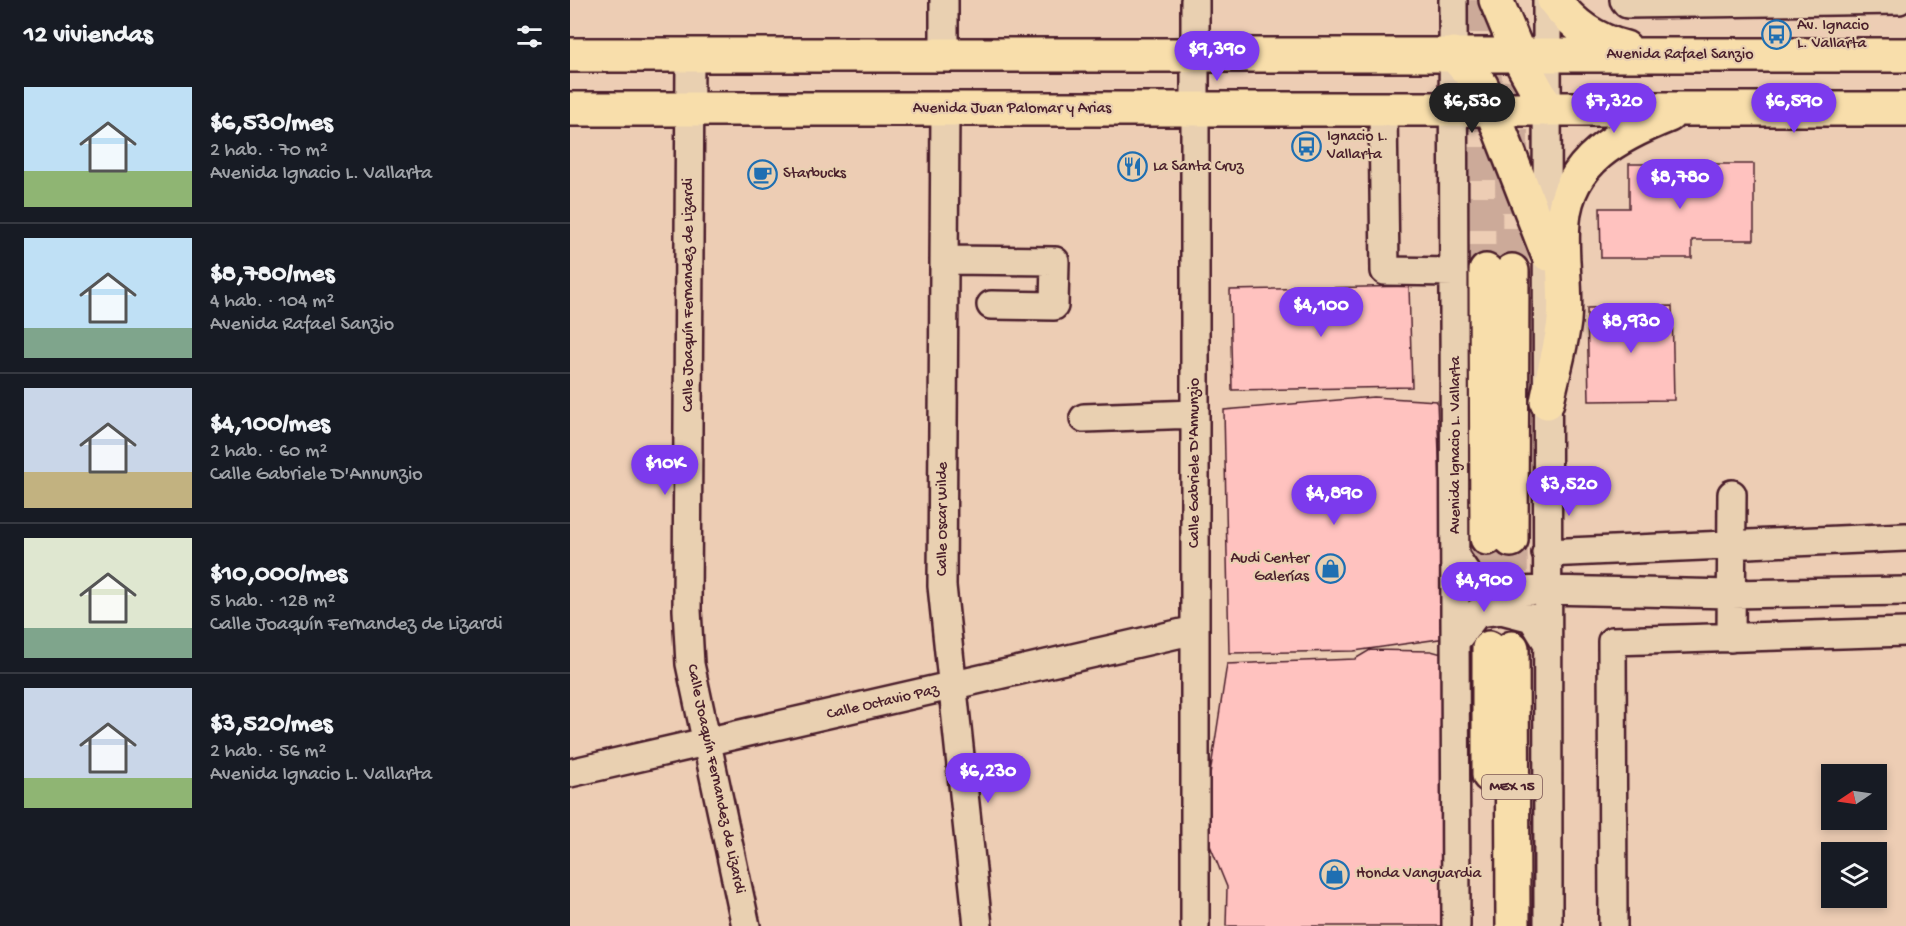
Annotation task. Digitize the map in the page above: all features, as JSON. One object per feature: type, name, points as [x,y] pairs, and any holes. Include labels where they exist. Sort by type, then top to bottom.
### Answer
[{"type":"main road","points":[[1496,0],[1532,55],[1547,108]]},
{"type":"main road","points":[[1554,0],[1569,20],[1590,35],[1647,55]]},
{"type":"main road","points":[[570,55],[1453,54],[1481,85],[1548,254]]},
{"type":"main road","name":"Avenida Rafael Sanzio","points":[[1453,54],[1906,55]]},
{"type":"main road","points":[[1453,108],[1906,109]]},
{"type":"main road","name":"Avenida Juan Palomar y Arias","points":[[570,109],[1453,108]]},
{"type":"main road","points":[[1547,402],[1564,322],[1563,220],[1570,189],[1586,162],[1610,142],[1682,109]]},
{"type":"main road","points":[[1499,271],[1499,539]]},
{"type":"main road","name":"MEX 15","points":[[1490,926],[1500,648],[1513,926]]},
{"type":"street","points":[[944,0],[944,54]]},
{"type":"street","name":"Calle Gabriele D'Annunzio","points":[[1194,0],[1195,926]]},
{"type":"street","name":"Avenida Ignacio L. Vallarta","points":[[1453,0],[1456,926]]},
{"type":"street","points":[[1532,55],[1547,0]]},
{"type":"street","points":[[1624,0],[1627,4],[1899,0]]},
{"type":"street","name":"Calle Joaquín Fernandez de Lizardi","points":[[690,55],[687,610],[690,664],[746,926]]},
{"type":"street","points":[[1547,108],[1548,926]]},
{"type":"street","name":"Calle Oscar Wilde","points":[[945,109],[942,586],[978,926]]},
{"type":"street","points":[[1383,109],[1385,271],[1454,272]]},
{"type":"street","points":[[944,260],[1055,261],[1054,306],[991,305]]},
{"type":"street","points":[[1084,418],[1195,414]]},
{"type":"street","points":[[1731,638],[1732,494]]},
{"type":"street","points":[[1546,553],[1906,537]]},
{"type":"street","points":[[1456,558],[1472,582],[1492,592],[1546,590],[1731,594],[1906,591]]},
{"type":"street","points":[[1455,642],[1477,613],[1501,610],[1532,618],[1546,641]]},
{"type":"street","name":"Calle Octavio Paz","points":[[570,773],[706,744],[1195,630]]},
{"type":"street","points":[[1613,926],[1612,641],[1906,632]]},
{"type":"building","points":[[1629,164],[1754,164],[1754,240],[1692,240],[1692,258],[1601,258],[1600,208],[1629,208]]},
{"type":"building","points":[[1409,286],[1412,387],[1232,390],[1230,290]]},
{"type":"building","points":[[1672,306],[1674,400],[1589,401],[1587,308]]},
{"type":"building","points":[[1373,397],[1437,401],[1446,638],[1354,651],[1229,653],[1224,410]]},
{"type":"building","points":[[1370,650],[1431,651],[1442,654],[1445,926],[1226,926],[1227,887],[1207,838],[1206,800],[1227,664],[1355,659]]},
{"type":"tunnel","points":[[1485,0],[1486,271]]},
{"type":"tunnel","points":[[1511,32],[1512,271]]},
{"type":"tunnel","points":[[1487,538],[1489,648]]},
{"type":"tunnel","points":[[1511,540],[1512,648]]},
{"type":"place","name":"Av. Ignacio L. Vallarta","points":[[1776,35]]},
{"type":"place","name":"Ignacio L. Vallarta","points":[[1306,146]]},
{"type":"place","name":"La Santa Cruz","points":[[1132,167]]},
{"type":"place","name":"Starbucks","points":[[762,174]]},
{"type":"place","name":"Audi Center Galerías","points":[[1330,568]]},
{"type":"place","name":"Honda Vanguardia","points":[[1335,874]]}]
